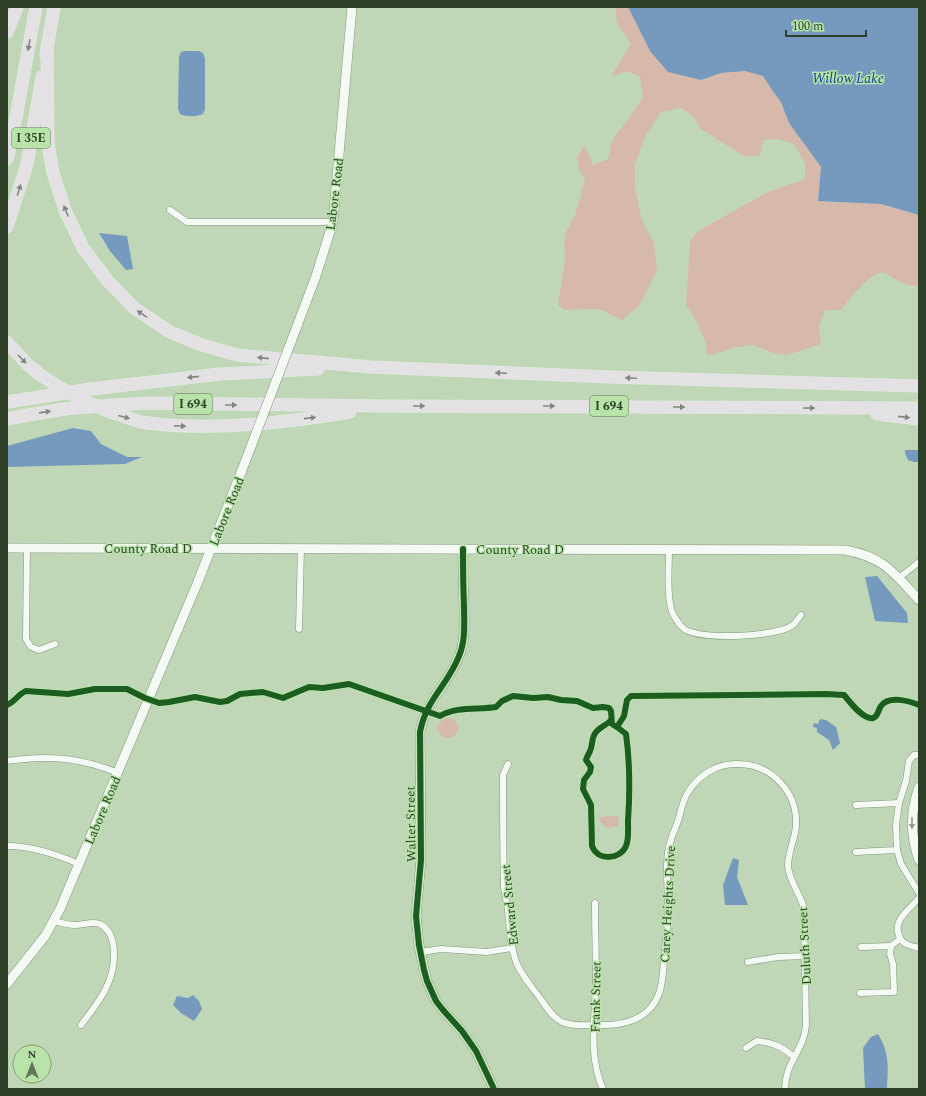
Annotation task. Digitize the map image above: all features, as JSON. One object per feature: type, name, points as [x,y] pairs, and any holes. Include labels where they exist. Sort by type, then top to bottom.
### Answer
[{"type":"highway","points":[[7,32],[17,7]]},
{"type":"highway","name":"I 35E","points":[[7,159],[36,7]]},
{"type":"highway","name":"I 35E","points":[[7,227],[27,164],[54,7]]},
{"type":"highway","points":[[47,47],[48,144],[53,173],[65,210],[83,248],[108,281],[134,308],[170,332],[202,345],[237,355],[371,367]]},
{"type":"highway","points":[[7,126],[12,109],[21,90]]},
{"type":"highway","points":[[7,342],[26,363],[58,387],[113,414],[141,422],[161,425],[226,425],[321,416],[380,406]]},
{"type":"highway","name":"I 694","points":[[7,402],[128,384],[220,374],[371,367],[698,380],[919,386]]},
{"type":"highway","points":[[698,380],[919,378]]},
{"type":"highway","name":"I 694","points":[[7,419],[28,414],[65,409],[151,403],[380,406],[919,408]]},
{"type":"highway","points":[[838,408],[869,414],[919,419]]},
{"type":"street","name":"Labore Road","points":[[7,984],[37,947],[54,921],[79,864],[211,548],[316,276],[333,222],[352,7]]},
{"type":"street","points":[[170,210],[187,222],[333,222]]},
{"type":"street","name":"County Road D","points":[[7,548],[845,550],[862,553],[876,559],[890,569],[919,600]]},
{"type":"street","points":[[27,548],[26,640],[31,647],[39,650],[55,644]]},
{"type":"street","points":[[299,629],[301,548]]},
{"type":"street","name":"Walter Street","points":[[463,549],[463,645],[456,664],[425,714],[420,732],[421,860],[416,916],[417,930],[427,981],[436,1001],[462,1031],[476,1051],[494,1089]]},
{"type":"street","points":[[669,550],[669,601],[673,614],[684,630],[699,634],[725,636],[755,635],[779,631],[793,625],[801,615]]},
{"type":"street","points":[[899,578],[919,562]]},
{"type":"street","points":[[919,756],[914,755],[909,761],[906,781],[899,803],[896,825],[897,850],[901,864],[919,893]]},
{"type":"street","points":[[7,761],[39,757],[68,759],[97,765],[118,773]]},
{"type":"street","name":"Edward Street","points":[[508,764],[503,775],[504,887],[512,948],[515,959],[522,972],[551,1013],[557,1019],[568,1024],[594,1025]]},
{"type":"street","name":"Duluth Street","points":[[681,810],[687,794],[698,780],[711,770],[738,764],[757,767],[772,775],[785,787],[792,800],[796,816],[796,825],[790,850],[788,867],[792,883],[802,900],[804,908],[806,1033],[786,1075],[785,1089]]},
{"type":"street","points":[[919,787],[913,806],[911,820],[913,841],[919,860]]},
{"type":"street","points":[[856,805],[899,803]]},
{"type":"street","name":"Carey Heights Drive","points":[[594,1025],[622,1024],[631,1022],[645,1013],[658,996],[662,981],[668,916],[668,853],[681,810]]},
{"type":"street","points":[[7,846],[40,850],[79,864]]},
{"type":"street","points":[[856,852],[897,850]]},
{"type":"street","points":[[919,898],[898,922],[900,939],[903,943],[919,948]]},
{"type":"street","name":"Frank Street","points":[[595,903],[595,1066],[603,1089]]},
{"type":"street","points":[[54,921],[76,925],[91,923],[98,924],[106,929],[112,937],[114,948],[111,978],[81,1025]]},
{"type":"street","points":[[861,947],[891,946],[900,939]]},
{"type":"street","points":[[860,993],[894,992],[893,964],[890,954],[891,946]]},
{"type":"street","points":[[421,952],[441,949],[487,952],[512,948]]},
{"type":"street","points":[[748,962],[778,957],[805,956]]},
{"type":"street","points":[[746,1048],[757,1041],[769,1043],[781,1047],[794,1057]]},
{"type":"shaded area","points":[[616,7],[628,7],[650,51],[701,80],[721,73],[745,71],[763,76],[781,102],[789,123],[821,167],[818,201],[881,204],[919,215],[919,286],[905,284],[885,273],[879,273],[867,280],[841,310],[825,310],[819,326],[821,344],[787,355],[774,353],[753,345],[733,348],[708,356],[705,341],[697,322],[686,305],[690,241],[698,231],[768,192],[805,179],[805,163],[794,144],[779,139],[764,140],[760,156],[744,156],[701,129],[693,117],[682,108],[661,112],[646,135],[635,164],[635,189],[642,220],[654,243],[657,271],[639,306],[622,320],[599,309],[564,310],[558,305],[565,261],[564,236],[575,215],[585,180],[580,172],[577,157],[585,145],[593,165],[608,159],[612,140],[643,97],[640,77],[627,71],[611,77],[631,43],[617,22]]},
{"type":"shaded area","points":[[448,718],[455,721],[458,728],[455,735],[448,738],[441,735],[438,728],[441,721]]},
{"type":"shaded area","points":[[619,816],[618,826],[609,828],[605,827],[601,823],[599,818],[600,817]]},
{"type":"water","name":"Willow Lake","points":[[628,7],[919,7],[919,215],[881,204],[818,201],[821,167],[789,123],[781,102],[763,76],[745,71],[721,73],[701,80],[668,72],[650,51]]},
{"type":"water","points":[[199,51],[203,53],[205,59],[205,109],[203,114],[197,116],[180,114],[178,109],[179,57],[181,52]]},
{"type":"water","points":[[99,233],[127,236],[133,269],[126,270],[110,251]]},
{"type":"water","points":[[73,428],[91,431],[101,444],[127,457],[142,457],[125,464],[7,467],[7,446]]},
{"type":"water","points":[[905,450],[919,450],[919,462],[908,460]]},
{"type":"water","points":[[877,576],[907,613],[908,623],[875,621],[865,577]]},
{"type":"water","points":[[820,719],[826,720],[836,727],[840,743],[833,750],[829,740],[817,732],[817,728],[813,727],[814,723],[818,724]]},
{"type":"water","points":[[733,858],[739,860],[737,877],[748,905],[725,905],[723,885]]},
{"type":"water","points":[[193,995],[199,1001],[202,1009],[194,1021],[181,1013],[173,1005],[177,996],[188,998]]},
{"type":"water","points":[[878,1034],[885,1048],[886,1054],[888,1067],[887,1089],[865,1089],[863,1048],[871,1037]]},
{"type":"cycle path","points":[[463,549],[463,644],[454,666],[427,710],[420,732],[421,860],[416,916],[419,945],[424,970],[436,1001],[462,1031],[476,1051],[494,1089]]},
{"type":"cycle path","points":[[7,705],[26,691],[68,694],[95,689],[127,689],[159,703],[195,697],[220,702],[227,701],[240,694],[263,692],[283,698],[309,687],[323,688],[349,684],[440,716],[453,711],[496,707],[502,701],[513,696],[533,698],[548,697],[577,701],[593,708],[609,708],[611,711],[612,724],[617,727],[624,716],[627,700],[631,696],[844,695],[853,706],[869,718],[875,717],[881,706],[889,701],[899,700],[919,705]]},
{"type":"cycle path","points":[[611,720],[594,734],[591,749],[586,760],[591,767],[590,772],[584,780],[583,789],[591,805],[592,846],[599,855],[609,857],[615,856],[623,850],[626,846],[628,837],[629,778],[626,734],[617,727]]}]
